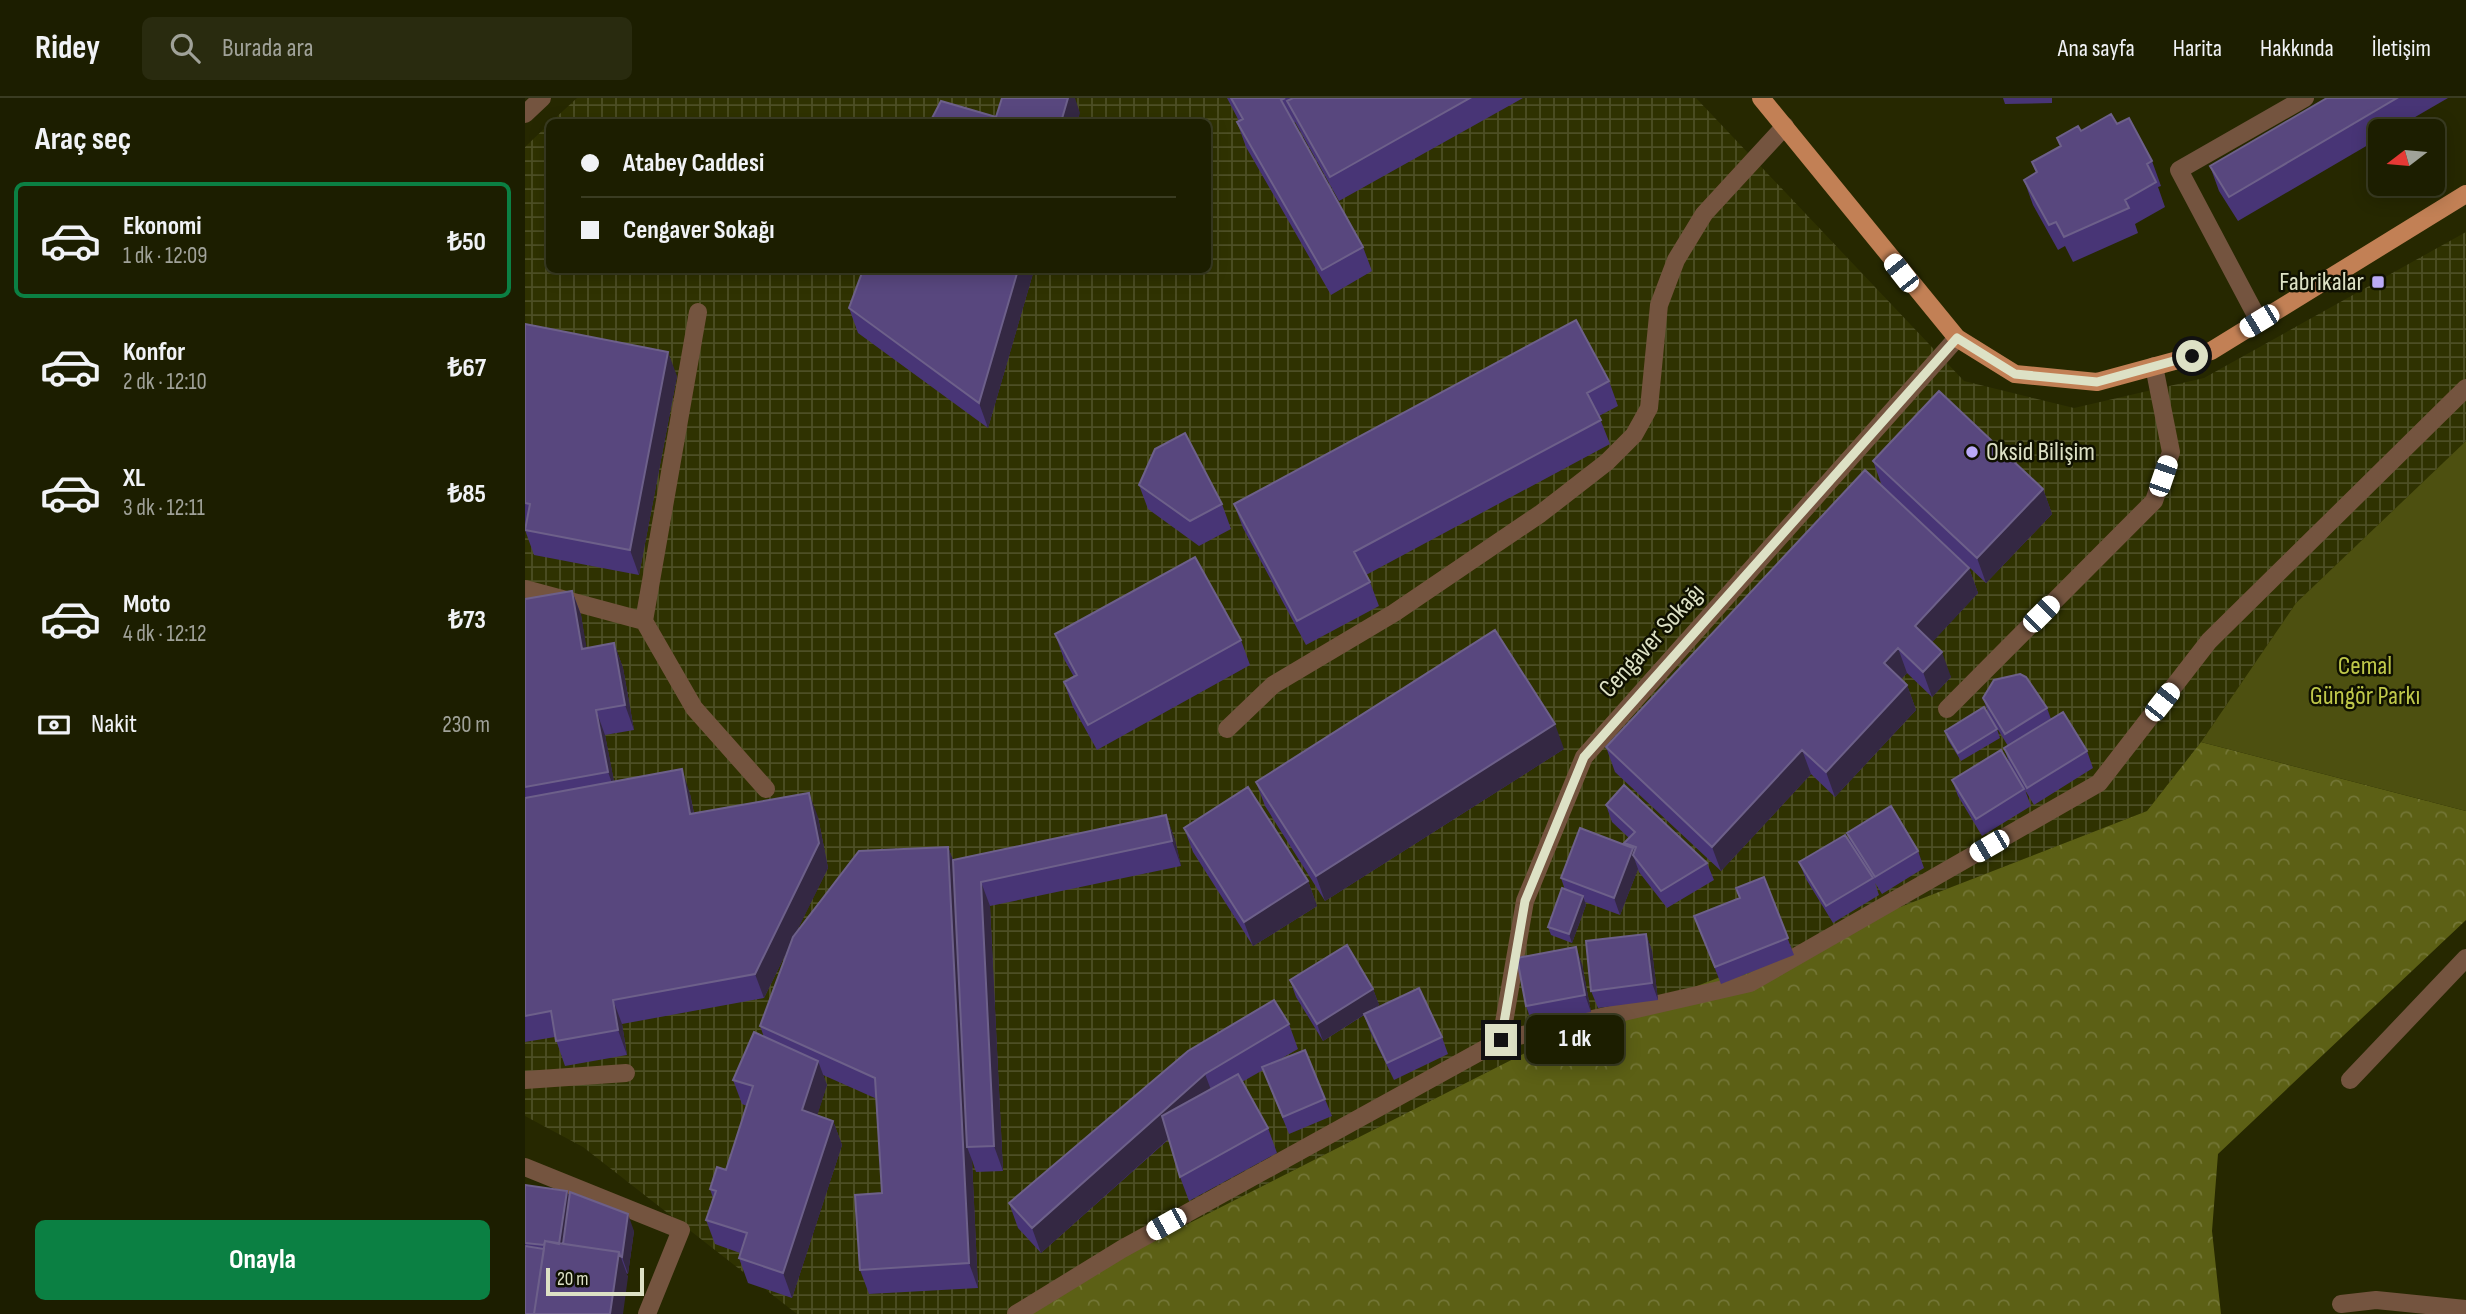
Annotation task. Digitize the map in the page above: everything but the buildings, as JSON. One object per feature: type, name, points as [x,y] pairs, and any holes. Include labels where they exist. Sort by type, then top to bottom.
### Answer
[{"type":"main road","points":[[1765,99],[1901,273],[1957,338],[2015,374],[2097,382],[2211,351],[2466,194]]},
{"type":"street","points":[[525,114],[542,98]]},
{"type":"street","points":[[2259,321],[2179,170],[2305,98]]},
{"type":"street","points":[[1227,729],[1273,685],[1394,613],[1540,514],[1607,461],[1633,435],[1649,408],[1653,393],[1659,305],[1676,260],[1704,214],[1785,126]]},
{"type":"street","points":[[698,312],[644,621],[694,708],[766,789]]},
{"type":"street","name":"Cengaver Sokağı","points":[[1501,1040],[1525,901],[1584,757],[1957,338]]},
{"type":"street","points":[[1947,709],[2154,501],[2171,452],[2154,366]]},
{"type":"street","points":[[1016,1314],[1122,1249],[1501,1040],[1750,983],[2099,783],[2209,641],[2466,388]]},
{"type":"street","points":[[525,590],[644,621]]},
{"type":"street","points":[[2350,1080],[2466,958]]},
{"type":"street","points":[[525,1080],[625,1073]]},
{"type":"street","points":[[525,1167],[681,1230],[647,1314]]},
{"type":"street","points":[[2341,1304],[2376,1300],[2466,1310]]},
{"type":"shaded area","points":[[577,98],[1696,98],[1964,381],[2074,408],[2204,378],[2466,232],[2466,441],[2296,603],[2201,742],[2147,811],[1527,1052],[1010,1314],[797,1314],[583,1147],[525,1116],[525,147],[546,127],[546,273],[1211,273],[1211,119],[554,119]]},
{"type":"green space","name":"Cemal Güngör Parkı","points":[[2466,441],[2466,811],[2201,742],[2296,603]]},
{"type":"green space","points":[[2201,742],[2466,811],[2466,920],[2218,1154],[2212,1231],[2221,1314],[1010,1314],[1527,1052],[2147,811]]},
{"type":"place","name":"Fabrikalar","points":[[2378,282]]},
{"type":"place","name":"Oksid Bilişim","points":[[1972,452]]},
{"type":"route","points":[[1501,1040],[1525,901],[1584,757],[1957,338],[2015,374],[2097,382],[2192,356]]}]
